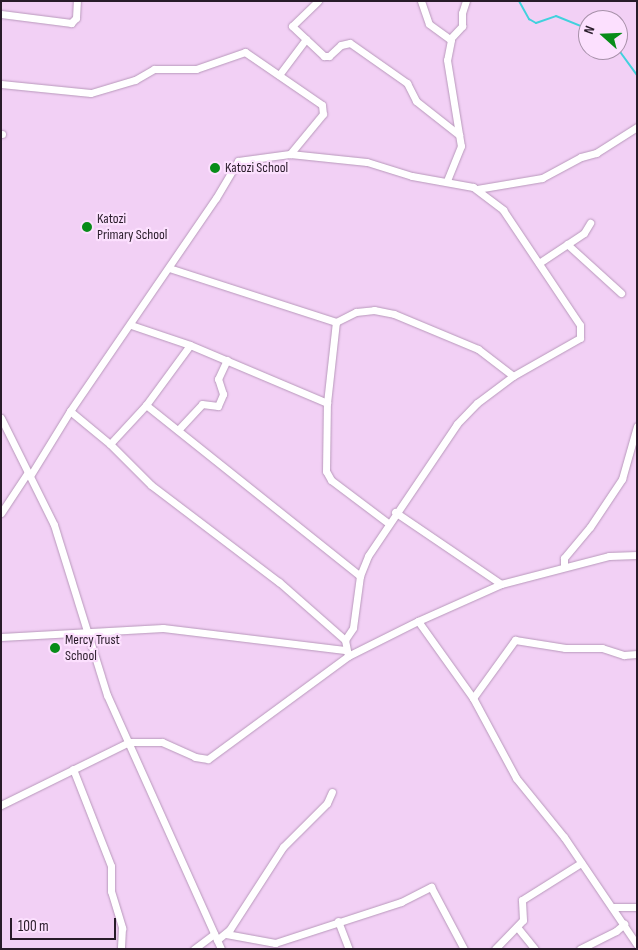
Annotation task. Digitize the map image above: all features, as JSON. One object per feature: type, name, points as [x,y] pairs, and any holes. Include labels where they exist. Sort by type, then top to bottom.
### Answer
[{"type":"street","points":[[1,14],[71,23],[76,18],[77,1]]},
{"type":"street","points":[[318,1],[292,26],[306,40],[326,56],[342,45],[350,44],[407,83],[416,101],[460,135]]},
{"type":"street","points":[[421,1],[429,24],[450,39]]},
{"type":"street","points":[[447,180],[460,150],[460,135],[447,60],[450,39],[462,26],[462,13],[466,1]]},
{"type":"street","points":[[279,75],[306,40]]},
{"type":"street","points":[[1,84],[91,93],[135,80],[154,69],[196,69],[241,52],[279,75],[319,102],[324,108],[323,114],[290,154]]},
{"type":"street","points":[[477,189],[542,178],[581,157],[596,153],[637,127]]},
{"type":"street","points":[[1,513],[131,325],[216,198],[236,163],[290,154],[368,162],[412,176],[447,180],[477,189],[503,210],[580,325],[581,333],[576,341],[513,376],[477,403],[457,424],[388,523],[360,576],[353,628],[345,640],[346,653]]},
{"type":"street","points":[[539,263],[584,232],[590,223]]},
{"type":"street","points":[[567,244],[621,292]]},
{"type":"street","points":[[169,268],[336,322],[356,312],[374,310],[394,314],[478,349],[513,376]]},
{"type":"street","points":[[336,322],[327,403],[326,462],[329,477],[388,523]]},
{"type":"street","points":[[131,325],[190,345],[327,403]]},
{"type":"street","points":[[110,444],[146,405],[190,345]]},
{"type":"street","points":[[178,430],[202,404],[218,406],[224,394],[218,379],[227,360]]},
{"type":"street","points":[[146,405],[360,576]]},
{"type":"street","points":[[70,411],[110,444],[151,485],[278,582],[345,640]]},
{"type":"street","points":[[1,418],[54,525],[108,694],[221,949]]},
{"type":"street","points":[[564,568],[564,558],[590,527],[622,479],[637,426]]},
{"type":"street","points":[[396,512],[501,584]]},
{"type":"street","points":[[1,805],[129,742],[162,742],[195,757],[208,759],[346,653],[501,584],[608,556],[637,555]]},
{"type":"street","points":[[418,621],[473,698],[516,778],[581,863],[637,945]]},
{"type":"street","points":[[1,637],[88,630],[163,628],[346,653]]},
{"type":"street","points":[[473,698],[515,640],[565,648],[602,648],[624,655],[637,654]]},
{"type":"street","points":[[73,769],[111,866],[112,893],[122,928],[121,949]]},
{"type":"street","points":[[226,934],[283,847],[327,803],[332,792]]},
{"type":"street","points":[[495,949],[517,927],[523,918],[522,900],[581,863]]},
{"type":"street","points":[[194,949],[215,937],[226,934],[275,943],[401,902],[431,887],[464,949]]},
{"type":"street","points":[[612,907],[637,907]]},
{"type":"street","points":[[338,921],[349,949]]},
{"type":"street","points":[[580,949],[616,931],[624,924]]},
{"type":"street","points":[[517,927],[535,949]]},
{"type":"waterway","points":[[519,1],[529,19],[536,23],[556,16],[578,25]]},
{"type":"waterway","points":[[626,60],[637,75]]},
{"type":"place","name":"Katozi School","points":[[215,168]]},
{"type":"place","name":"Katozi Primary School","points":[[87,227]]},
{"type":"place","name":"Mercy Trust School","points":[[55,648]]}]
